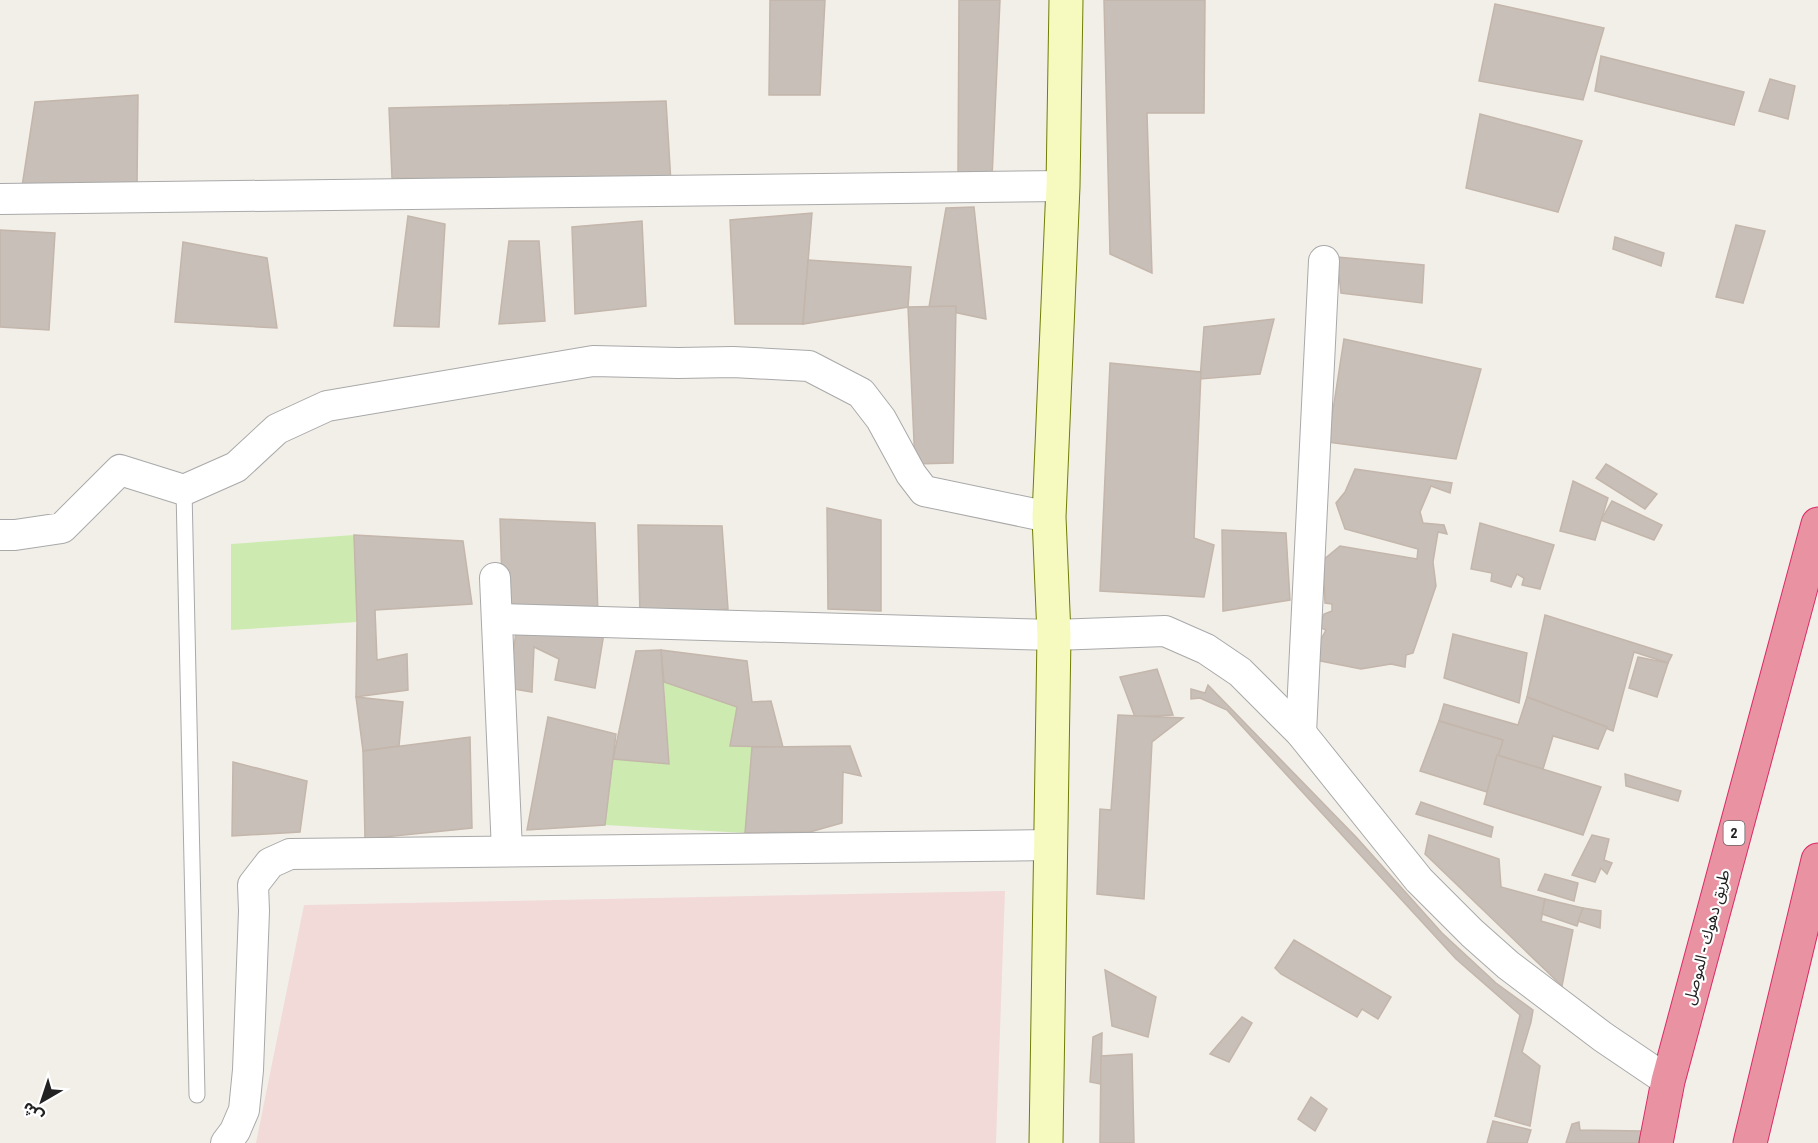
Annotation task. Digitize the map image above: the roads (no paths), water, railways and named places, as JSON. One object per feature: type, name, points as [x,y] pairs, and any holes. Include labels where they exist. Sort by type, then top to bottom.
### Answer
[{"type":"highway","name":"طريق دهوك - الموصل","points":[[1656,1143],[1668,1081],[1818,524]]},
{"type":"highway","points":[[1750,1143],[1818,860]]},
{"type":"main road","points":[[1046,1143],[1054,635],[1049,517],[1063,186],[1066,0]]},
{"type":"street","points":[[0,199],[1063,186]]},
{"type":"street","points":[[1301,733],[1324,261]]},
{"type":"street","points":[[0,535],[62,528],[120,470],[184,490],[236,467],[277,429],[327,406],[593,361],[733,362],[809,366],[861,393],[881,419],[911,474],[924,491],[1049,517]]},
{"type":"street","points":[[495,578],[507,851]]},
{"type":"street","points":[[497,619],[1054,635],[1165,631],[1206,649],[1240,672],[1301,733],[1419,880],[1508,966],[1668,1081]]},
{"type":"street","points":[[226,1143],[235,1131],[244,1110],[248,1070],[253,885],[270,863],[290,854],[1050,845]]},
{"type":"lane","points":[[184,490],[198,1095]]}]
